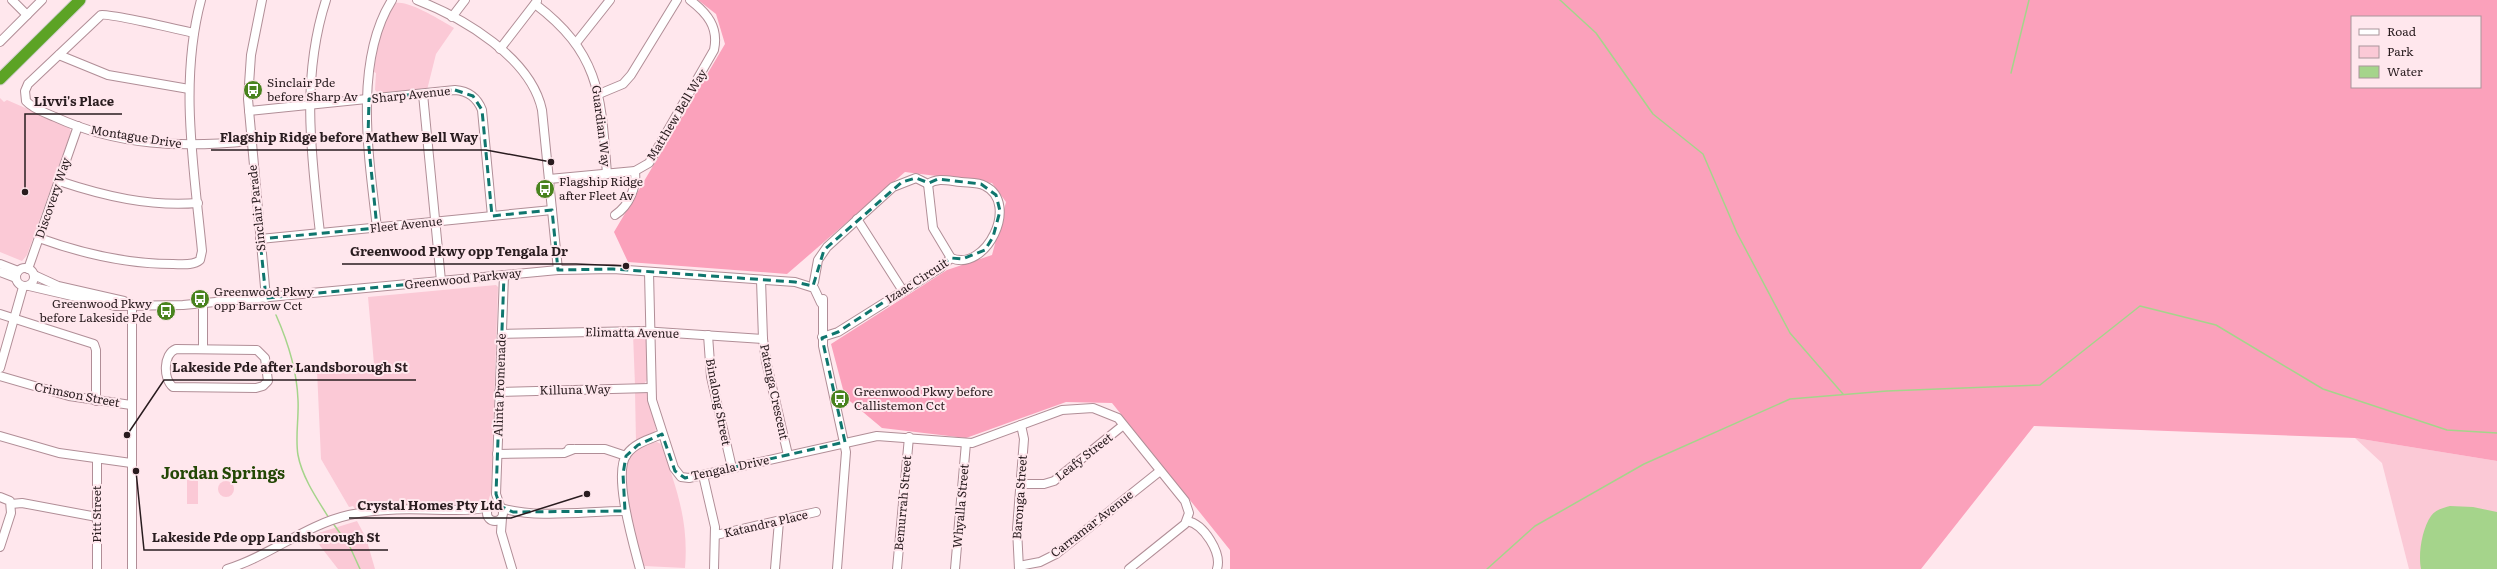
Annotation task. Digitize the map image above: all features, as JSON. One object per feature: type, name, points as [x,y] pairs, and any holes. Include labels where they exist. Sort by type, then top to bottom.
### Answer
[{"type":"highway","points":[[0,79],[80,0]]},
{"type":"street","points":[[12,0],[27,15]]},
{"type":"street","points":[[0,42],[42,0]]},
{"type":"street","points":[[39,238],[108,258],[149,263],[194,263],[200,260],[202,255],[192,146],[189,88],[194,33],[201,0]]},
{"type":"street","name":"Sinclair Parade","points":[[262,0],[251,55],[249,111],[250,141],[266,298]]},
{"type":"street","points":[[320,233],[310,145],[309,105],[314,44],[326,0]]},
{"type":"street","points":[[377,228],[369,148],[369,99],[375,46],[384,15],[392,0]]},
{"type":"street","points":[[417,0],[452,17],[500,49],[524,70],[537,93],[542,110],[558,270]]},
{"type":"street","points":[[452,17],[465,0]]},
{"type":"street","points":[[576,43],[610,0]]},
{"type":"street","points":[[599,94],[623,84],[631,75],[677,0]]},
{"type":"street","name":"Matthew Bell Way","points":[[549,179],[635,171],[644,167],[653,157],[714,50],[715,39],[713,25],[706,13],[690,0]]},
{"type":"street","points":[[500,49],[536,2]]},
{"type":"street","name":"Guardian Way","points":[[536,2],[576,43],[589,66],[599,94],[607,174]]},
{"type":"street","name":"Montague Drive","points":[[194,33],[104,14],[97,18],[28,84],[25,98],[33,107],[78,126],[144,141],[192,146],[250,141]]},
{"type":"street","points":[[59,55],[108,75],[189,88]]},
{"type":"street","name":"Sharp Avenue","points":[[249,111],[461,91],[472,96],[480,105],[492,216]]},
{"type":"street","points":[[423,94],[441,281]]},
{"type":"street","name":"Discovery Way","points":[[0,368],[14,319],[26,286],[33,282],[31,272],[39,238],[78,126]]},
{"type":"street","points":[[615,215],[621,211],[634,188],[635,171]]},
{"type":"street","name":"Izaac Circuit","points":[[814,282],[822,252],[889,190],[902,182],[916,178],[928,184],[938,179],[981,184],[991,190],[998,202],[999,218],[987,247],[980,253],[962,259],[951,258],[903,291],[838,332],[822,337]]},
{"type":"street","points":[[59,181],[129,200],[166,203],[198,203]]},
{"type":"street","points":[[928,184],[933,228],[951,258]]},
{"type":"street","name":"Fleet Avenue","points":[[260,239],[552,210]]},
{"type":"street","points":[[857,219],[903,291]]},
{"type":"street","points":[[0,264],[17,274]]},
{"type":"street","name":"Greenwood Parkway","points":[[26,286],[99,304],[123,307],[132,305],[203,304],[558,270],[600,269],[795,282],[814,288],[821,303]]},
{"type":"street","points":[[0,272],[17,274],[31,272]]},
{"type":"street","name":"Greenwood Parkway","points":[[31,272],[58,286],[124,301],[132,305]]},
{"type":"street","name":"Tengala Drive","points":[[648,272],[650,388],[653,407],[678,474],[689,478],[877,436],[909,437],[966,443],[980,441],[1069,408],[1100,409],[1113,416]]},
{"type":"street","points":[[17,274],[18,284],[26,286]]},
{"type":"street","name":"Alinta Promenade","points":[[504,275],[496,494],[501,512],[501,532],[512,569]]},
{"type":"street","name":"Patanga Crescent","points":[[761,280],[763,339],[788,456]]},
{"type":"street","name":"Greenwood Parkway","points":[[795,282],[801,280],[814,282]]},
{"type":"street","points":[[814,282],[822,290],[822,337],[845,442],[846,468],[837,569]]},
{"type":"street","points":[[203,304],[203,349]]},
{"type":"street","points":[[132,305],[132,569]]},
{"type":"street","points":[[0,314],[94,344],[96,350],[96,401]]},
{"type":"street","name":"Elimatta Avenue","points":[[502,334],[650,331],[763,339]]},
{"type":"street","name":"Binalong Street","points":[[708,335],[711,377],[732,468]]},
{"type":"street","points":[[176,349],[203,349],[260,351],[267,364],[268,381],[263,386],[256,388],[184,388],[171,385],[167,377],[167,359],[170,352],[176,349]]},
{"type":"street","name":"Crimson Street","points":[[0,376],[41,389],[96,401],[131,405]]},
{"type":"street","name":"Killuna Way","points":[[500,392],[650,388]]},
{"type":"street","points":[[1113,416],[1131,436]]},
{"type":"street","points":[[1113,416],[1118,418],[1187,504],[1189,514],[1187,521],[1129,569]]},
{"type":"street","name":"Baronga Street","points":[[1019,567],[1016,529],[1024,439],[1021,425]]},
{"type":"street","name":"Leafy Street","points":[[1020,484],[1044,484],[1060,477],[1122,427]]},
{"type":"street","points":[[640,569],[626,511],[623,474],[626,456],[638,445],[662,434]]},
{"type":"street","points":[[0,436],[52,451],[131,463]]},
{"type":"street","name":"Bemurrah Street","points":[[897,569],[909,437]]},
{"type":"street","name":"Whyalla Street","points":[[955,569],[966,443]]},
{"type":"street","points":[[497,454],[550,453],[559,448],[604,449],[626,456]]},
{"type":"street","name":"Pitt Street","points":[[97,459],[97,569]]},
{"type":"street","name":"Carramar Avenue","points":[[1019,567],[1040,562],[1056,554],[1160,471]]},
{"type":"street","points":[[703,475],[716,535],[714,569]]},
{"type":"street","name":"Alinta Promenade","points":[[490,507],[496,494]]},
{"type":"street","points":[[0,497],[11,504],[22,503],[97,517]]},
{"type":"street","points":[[0,547],[11,513],[11,504]]},
{"type":"street","points":[[227,569],[248,561],[323,523],[342,517],[385,510],[473,511],[490,507],[501,512],[626,511]]},
{"type":"street","points":[[490,507],[487,514],[490,519]]},
{"type":"street","points":[[473,511],[496,521],[501,512]]},
{"type":"street","name":"Katandra Place","points":[[716,535],[816,512]]},
{"type":"street","name":"Alinta Promenade","points":[[490,519],[501,532]]},
{"type":"street","points":[[775,569],[779,521]]},
{"type":"street","points":[[1187,521],[1196,525],[1215,548],[1219,560],[1217,569]]},
{"type":"highlighted area","points":[[455,90],[473,96],[482,110],[492,216],[552,210],[558,270],[613,269],[795,282],[813,286],[824,250],[902,182],[916,178],[929,183],[938,179],[981,184],[996,195],[1000,211],[993,237],[985,250],[962,259],[951,258],[838,332],[822,338],[845,442],[685,478],[675,471],[662,434],[638,445],[626,456],[623,474],[625,511],[533,513],[513,512],[500,506],[496,494],[504,275],[266,298],[260,239],[377,228],[368,138],[369,99]]},
{"type":"green space","points":[[396,3],[416,7],[454,28],[436,54],[427,90],[378,93],[375,90],[376,73],[374,72],[380,35],[387,16]]},
{"type":"green space","points":[[0,98],[4,102],[7,100],[69,127],[71,132],[27,255],[22,261],[0,252]]},
{"type":"green space","points":[[496,285],[498,287],[491,492],[488,502],[480,507],[391,506],[355,509],[353,506],[349,507],[321,459],[317,370],[374,364],[368,297]]},
{"type":"green space","points":[[633,334],[645,335],[646,339],[647,380],[643,385],[635,385]]},
{"type":"green space","points":[[635,391],[645,392],[648,394],[656,429],[654,434],[636,442]]},
{"type":"green space","points":[[2355,438],[2497,461],[2497,569],[2409,569],[2382,463]]},
{"type":"green space","points":[[657,442],[661,444],[680,504],[685,534],[685,568],[644,566],[640,558],[632,530],[626,480],[629,458],[641,447]]},
{"type":"green space","points":[[187,480],[198,480],[198,504],[187,504]]},
{"type":"green space","points":[[223,481],[229,481],[234,486],[232,495],[229,497],[223,497],[218,492],[218,486]]},
{"type":"green space","points":[[357,521],[366,538],[375,569],[338,569],[314,538],[315,534]]},
{"type":"shaded area","points":[[698,0],[2497,0],[2497,461],[2355,438],[2034,426],[1921,569],[1230,569],[1230,550],[1112,403],[1066,402],[966,438],[882,428],[845,397],[831,344],[947,270],[992,255],[1006,202],[992,183],[905,172],[787,274],[628,262],[614,232],[725,44],[716,14]]},
{"type":"water","points":[[2450,506],[2473,507],[2497,512],[2497,569],[2421,569],[2420,556],[2423,535],[2428,521],[2435,512]]},
{"type":"waterway","points":[[1560,0],[1596,33],[1653,114],[1703,154],[1737,233],[1790,333],[1843,394]]},
{"type":"waterway","points":[[2011,73],[2029,0]]},
{"type":"waterway","points":[[1487,569],[1535,526],[1644,464],[1790,399],[1887,391],[2040,385],[2140,306],[2216,325],[2323,389],[2447,430],[2497,433]]},
{"type":"waterway","points":[[276,315],[288,346],[296,378],[298,407],[297,448],[300,463],[310,488],[329,518]]},
{"type":"waterway","points":[[332,522],[350,547],[360,569]]},
{"type":"place","name":"Sinclair Pde before Sharp Av","points":[[253,90]]},
{"type":"place","name":"Flagship Ridge before Mathew Bell Way","points":[[551,162]]},
{"type":"place","name":"Flagship Ridge after Fleet Av","points":[[545,189]]},
{"type":"place","name":"Livvi's Place","points":[[25,192]]},
{"type":"place","name":"Greenwood Pkwy opp Tengala Dr","points":[[626,266]]},
{"type":"place","name":"Greenwood Pkwy opp Barrow Cct","points":[[200,299]]},
{"type":"place","name":"Greenwood Pkwy before Lakeside Pde","points":[[166,311]]},
{"type":"place","name":"Greenwood Pkwy before Callistemon Cct","points":[[840,399]]},
{"type":"place","name":"Lakeside Pde after Landsborough St","points":[[127,435]]},
{"type":"place","name":"Lakeside Pde opp Landsborough St","points":[[136,471]]},
{"type":"place","name":"Crystal Homes Pty Ltd","points":[[587,494]]},
{"type":"district","name":"Jordan Springs","points":[[223,473]]}]
